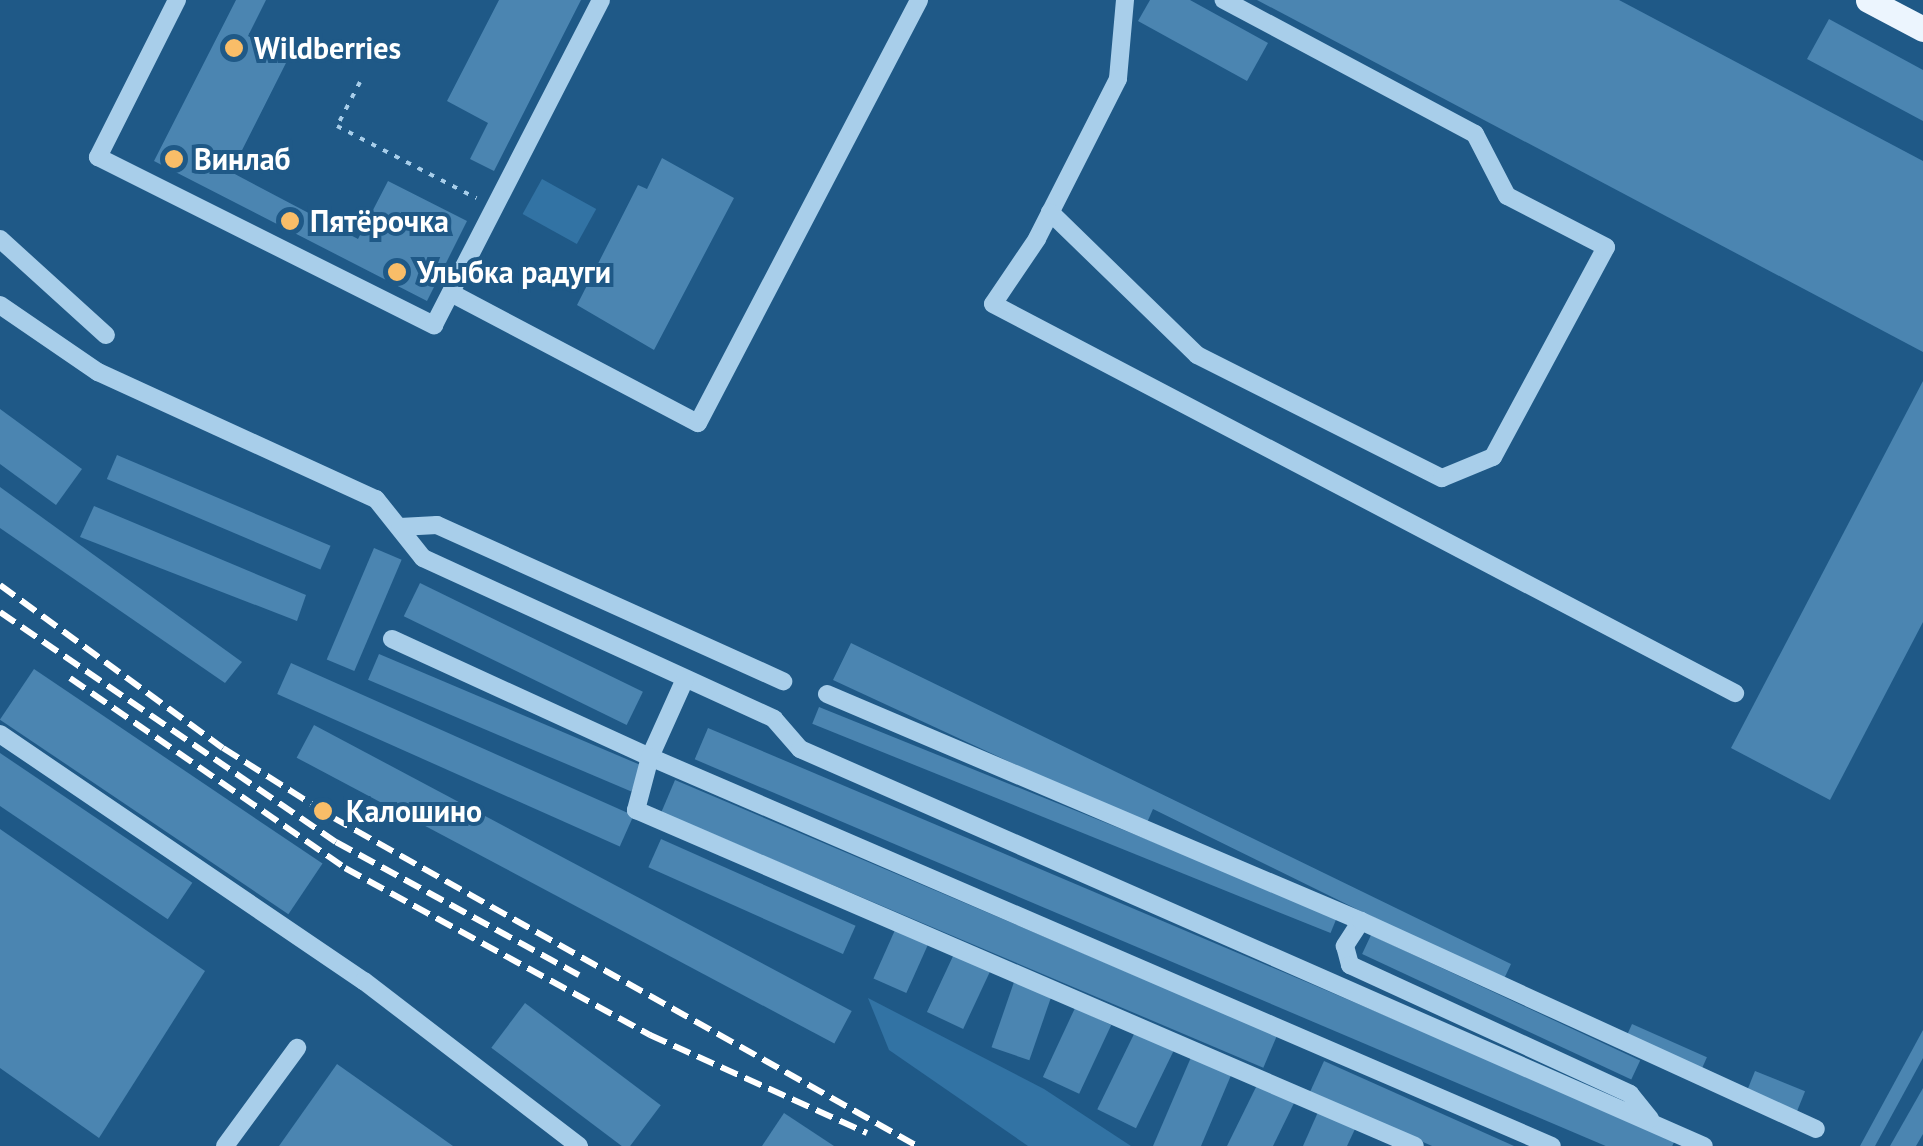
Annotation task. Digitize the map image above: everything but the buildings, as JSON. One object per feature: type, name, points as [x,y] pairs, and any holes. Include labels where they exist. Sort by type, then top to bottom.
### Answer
[{"type":"main road","points":[[1868,0],[1923,29]]},
{"type":"lane","points":[[177,0],[98,157],[434,325],[601,0]]},
{"type":"lane","points":[[451,293],[646,391],[698,423],[919,0]]},
{"type":"lane","points":[[1126,0],[1118,79],[1050,212],[993,304],[1735,693]]},
{"type":"lane","points":[[1050,212],[1196,355],[1442,478],[1492,457],[1606,247],[1508,196],[1475,134],[1224,0]]},
{"type":"lane","points":[[0,239],[106,335]]},
{"type":"lane","points":[[0,306],[98,372],[376,499],[423,558],[774,719],[800,749],[1704,1146]]},
{"type":"lane","points":[[400,527],[437,525],[783,681]]},
{"type":"lane","points":[[392,639],[650,758],[1552,1146]]},
{"type":"lane","points":[[685,678],[650,758],[636,810],[1415,1146]]},
{"type":"lane","points":[[828,694],[1361,921],[1816,1129]]},
{"type":"lane","points":[[0,734],[364,980],[579,1146]]},
{"type":"lane","points":[[1361,921],[1345,946],[1350,965],[1630,1094],[1653,1123]]},
{"type":"lane","points":[[225,1146],[297,1048]]},
{"type":"path","points":[[360,82],[337,126],[479,199]]},
{"type":"shaded area","points":[[542,179],[596,209],[577,244],[523,214]]},
{"type":"shaded area","points":[[868,998],[1044,1089],[1131,1146],[1028,1146],[889,1050]]},
{"type":"railway","points":[[0,585],[223,748],[332,817],[917,1146]]},
{"type":"railway","points":[[0,612],[336,842],[579,975]]},
{"type":"railway","points":[[70,678],[345,868],[650,1035],[867,1133]]},
{"type":"place","name":"Wildberries","points":[[234,48]]},
{"type":"place","name":"Винлаб","points":[[174,159]]},
{"type":"place","name":"Пятёрочка","points":[[290,221]]},
{"type":"place","name":"Улыбка радуги","points":[[397,272]]},
{"type":"place","name":"Калошино","points":[[323,811]]}]
